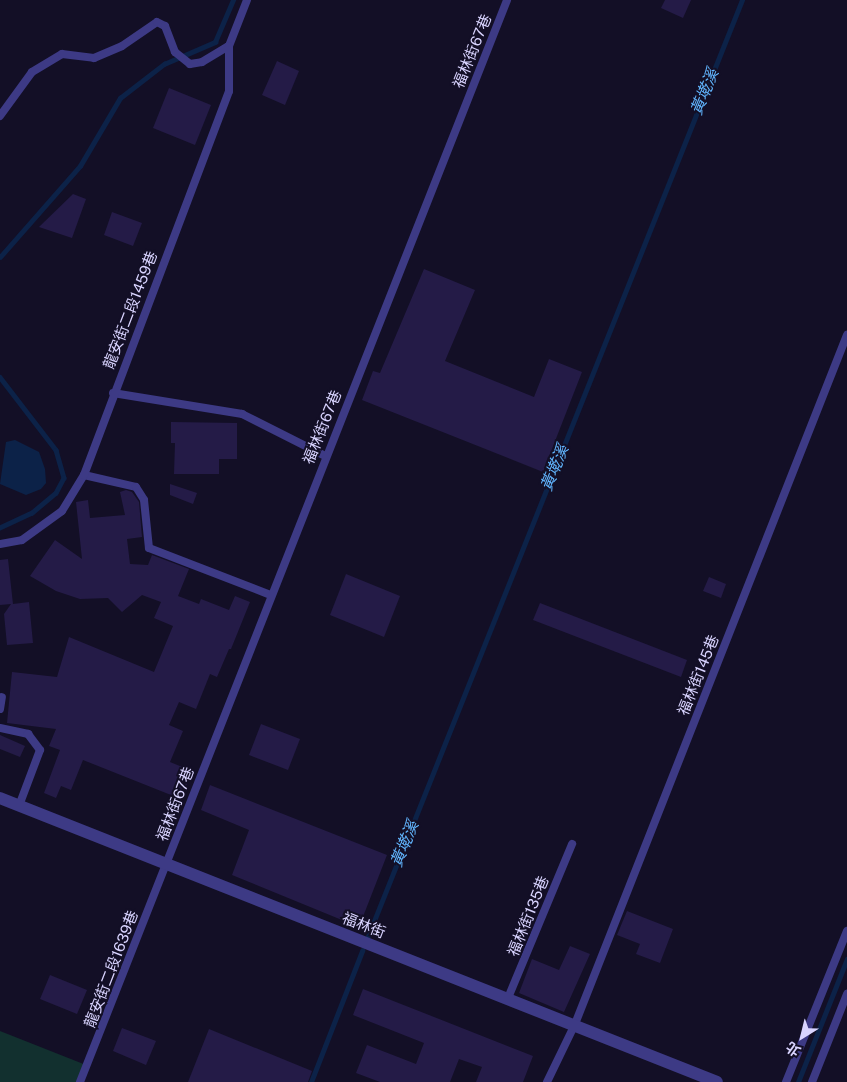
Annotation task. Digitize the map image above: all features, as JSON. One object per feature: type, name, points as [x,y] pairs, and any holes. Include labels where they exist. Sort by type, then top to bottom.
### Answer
[{"type":"street","name":"福林街","points":[[0,798],[166,865],[575,1024],[717,1082]]},
{"type":"lane","points":[[0,116],[32,72],[62,54],[94,58],[122,46],[157,22],[165,26],[175,52],[190,64],[202,62],[229,46],[247,0]]},
{"type":"lane","name":"福林街67巷","points":[[166,865],[271,595],[508,0]]},
{"type":"lane","name":"龍安街二段1459巷","points":[[0,544],[22,540],[62,511],[84,475],[113,393],[229,91],[229,46]]},
{"type":"lane","name":"福林街145巷","points":[[547,1082],[575,1024],[847,335]]},
{"type":"lane","points":[[113,393],[242,414],[326,456]]},
{"type":"lane","points":[[84,475],[136,487],[144,500],[149,548],[271,595]]},
{"type":"lane","points":[[0,709],[2,697]]},
{"type":"lane","points":[[0,728],[28,734],[40,750],[20,806]]},
{"type":"lane","name":"福林街135巷","points":[[508,998],[572,844]]},
{"type":"lane","name":"龍安街二段1639巷","points":[[82,1082],[166,865]]},
{"type":"lane","points":[[786,1082],[847,931]]},
{"type":"lane","points":[[812,1082],[847,994]]},
{"type":"green space","points":[[0,1031],[86,1065],[79,1082],[0,1082]]},
{"type":"water","points":[[15,440],[39,452],[45,469],[46,483],[41,489],[26,495],[0,484],[6,442]]},
{"type":"building","points":[[665,0],[691,0],[683,18],[661,8]]},
{"type":"building","points":[[277,61],[299,71],[285,105],[262,95]]},
{"type":"building","points":[[169,88],[211,105],[195,145],[153,128]]},
{"type":"building","points":[[73,194],[86,199],[72,238],[39,227]]},
{"type":"building","points":[[112,212],[142,223],[133,246],[104,235]]},
{"type":"building","points":[[424,269],[475,290],[445,361],[534,397],[549,359],[582,372],[543,472],[362,400],[373,371],[380,373]]},
{"type":"building","points":[[171,422],[237,423],[237,459],[219,459],[219,474],[174,474],[175,443],[171,443]]},
{"type":"building","points":[[170,484],[197,493],[193,504],[170,495]]},
{"type":"building","points":[[126,490],[132,492],[139,502],[142,537],[127,539],[130,564],[148,565],[152,555],[189,569],[178,596],[199,604],[201,599],[229,610],[235,596],[250,602],[231,649],[229,649],[217,677],[210,674],[196,709],[179,702],[169,725],[183,731],[170,762],[192,771],[181,799],[83,760],[71,790],[61,786],[56,798],[44,793],[60,750],[49,746],[56,729],[7,723],[12,672],[57,677],[69,637],[154,672],[173,626],[154,618],[161,602],[142,595],[122,612],[108,598],[80,599],[56,591],[30,576],[55,540],[82,559],[76,502],[88,500],[90,518],[125,515],[120,492]]},
{"type":"building","points":[[8,559],[13,604],[29,602],[33,643],[7,645],[4,614],[11,604],[0,605],[0,560]]},
{"type":"building","points":[[346,574],[400,596],[384,637],[330,615]]},
{"type":"building","points":[[709,577],[726,584],[721,598],[703,591]]},
{"type":"building","points":[[540,603],[687,660],[681,677],[533,620]]},
{"type":"building","points":[[261,724],[300,739],[288,770],[249,755]]},
{"type":"building","points":[[0,735],[25,746],[20,757],[0,749]]},
{"type":"building","points":[[210,785],[387,855],[359,927],[232,875],[249,830],[201,810]]},
{"type":"building","points":[[627,911],[673,929],[660,963],[636,954],[640,944],[617,935]]},
{"type":"building","points":[[570,946],[590,954],[564,1012],[519,993],[532,959],[559,970]]},
{"type":"building","points":[[50,975],[87,990],[77,1014],[40,999]]},
{"type":"building","points":[[363,989],[533,1056],[523,1082],[476,1082],[482,1067],[459,1059],[450,1082],[380,1082],[356,1073],[367,1045],[416,1064],[424,1043],[353,1015]]},
{"type":"building","points":[[122,1028],[156,1041],[146,1065],[113,1051]]},
{"type":"building","points":[[209,1029],[312,1071],[308,1082],[188,1082]]},
{"type":"waterway","points":[[0,257],[80,166],[120,98],[164,64],[215,42],[233,0]]},
{"type":"waterway","name":"黃墘溪","points":[[368,936],[742,0]]},
{"type":"waterway","points":[[0,377],[56,450],[64,478],[56,493],[32,513],[0,528]]},
{"type":"waterway","name":"黃墘溪","points":[[311,1082],[362,951]]},
{"type":"waterway","points":[[798,1082],[847,959]]}]
